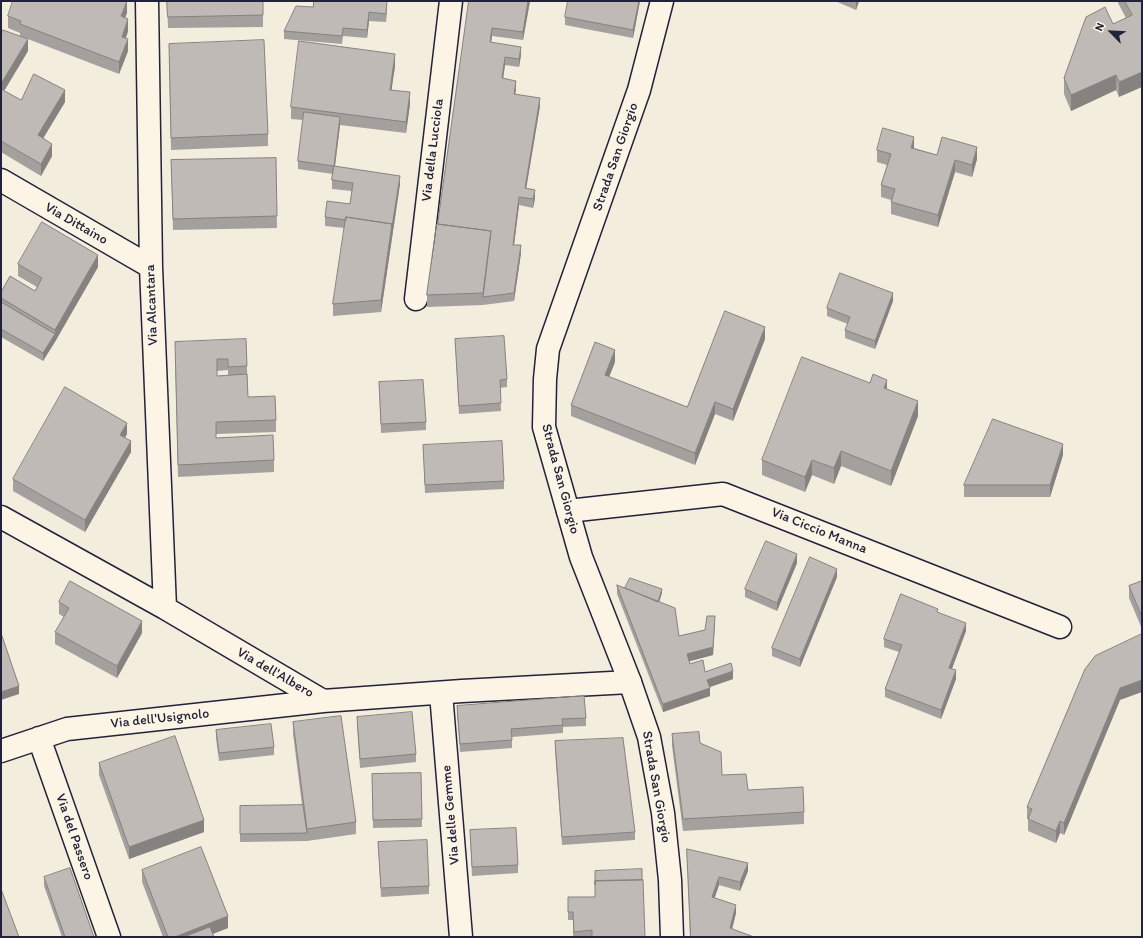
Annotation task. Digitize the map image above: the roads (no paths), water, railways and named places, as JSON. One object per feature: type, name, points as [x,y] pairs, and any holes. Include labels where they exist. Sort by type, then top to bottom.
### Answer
[{"type":"street","name":"Via Alcantara","points":[[147,1],[151,267],[165,608]]},
{"type":"street","name":"Via della Lucciola","points":[[416,299],[451,1]]},
{"type":"street","name":"Strada San Giorgio","points":[[662,1],[639,90],[548,349],[545,379],[544,427],[581,556],[630,682],[649,737],[664,813],[670,880],[672,937]]},
{"type":"street","name":"Via Dittaino","points":[[1,180],[151,267]]},
{"type":"street","name":"Via Ciccio Manna","points":[[568,511],[723,494],[1060,626]]},
{"type":"street","name":"Via dell'Albero","points":[[1,517],[165,608],[322,701],[630,682]]},
{"type":"street","name":"Via delle Gemme","points":[[441,693],[461,937]]},
{"type":"street","name":"Via dell'Usignolo","points":[[1,751],[67,729],[322,701]]},
{"type":"street","name":"Via del Passero","points":[[39,738],[108,937]]}]
